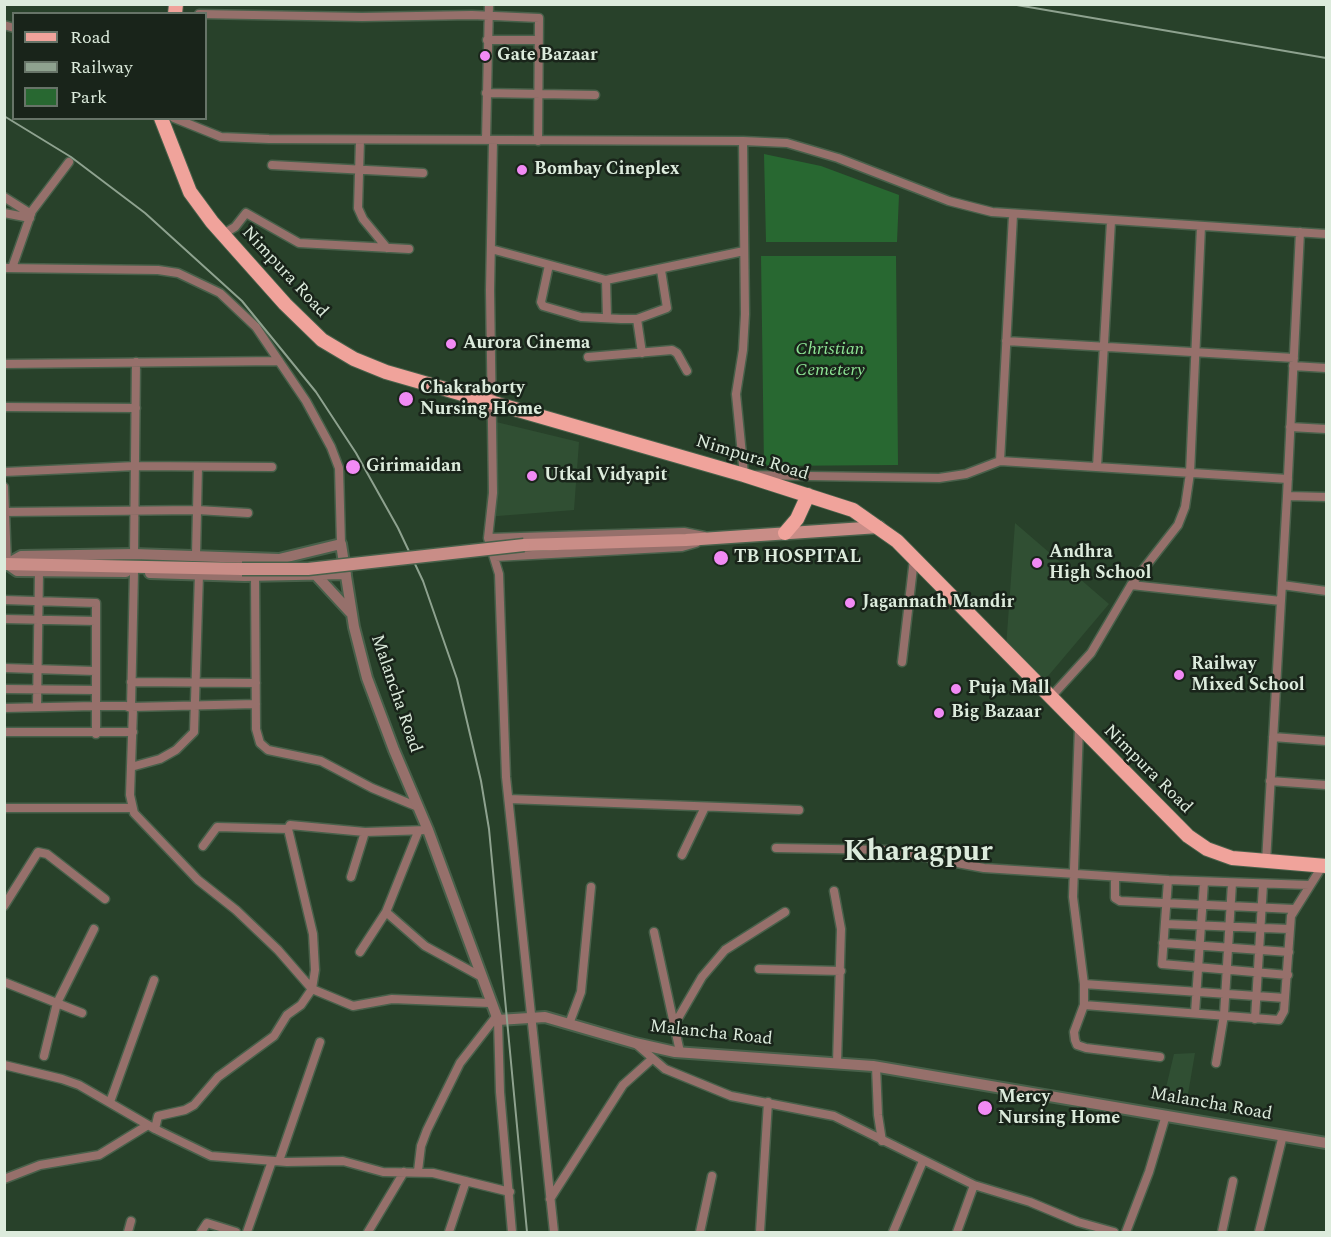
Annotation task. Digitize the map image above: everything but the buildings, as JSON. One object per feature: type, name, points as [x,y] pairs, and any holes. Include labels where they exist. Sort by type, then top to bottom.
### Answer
[{"type":"main road","name":"Nimpura Road","points":[[162,120],[190,192],[223,234],[285,304],[322,340],[354,359],[387,372],[744,475],[854,510],[879,527],[914,559],[1188,836],[1219,854],[1266,862],[1325,866]]},
{"type":"main road","points":[[785,533],[797,519],[808,495]]},
{"type":"main road","points":[[6,564],[308,569],[524,545],[716,538],[879,527]]},
{"type":"street","points":[[489,4],[486,93],[490,141],[493,493],[488,538],[499,574],[509,800],[554,1233]]},
{"type":"street","points":[[207,14],[538,18],[538,141]]},
{"type":"street","points":[[487,40],[538,40]]},
{"type":"street","points":[[486,93],[595,95]]},
{"type":"street","points":[[179,120],[221,137],[787,143],[838,158],[949,201],[1013,214],[1326,234]]},
{"type":"street","points":[[360,140],[360,215],[387,248]]},
{"type":"street","points":[[743,141],[744,350],[736,394],[744,475],[939,478],[966,474],[1000,461],[1288,479]]},
{"type":"street","points":[[6,564],[21,556],[134,554],[279,559],[341,544],[339,468],[306,400],[256,327],[220,293],[178,273],[121,267],[8,268],[30,216],[69,162]]},
{"type":"street","points":[[272,165],[423,173]]},
{"type":"street","points":[[4,197],[30,216]]},
{"type":"street","points":[[4,213],[30,216]]},
{"type":"street","points":[[223,234],[235,227],[243,215],[248,213],[299,243],[409,249]]},
{"type":"street","points":[[1000,461],[1013,214]]},
{"type":"street","points":[[1097,467],[1112,220]]},
{"type":"street","points":[[1050,698],[1091,652],[1131,585],[1178,525],[1185,507],[1190,473],[1201,226]]},
{"type":"street","points":[[1266,862],[1300,232]]},
{"type":"street","points":[[491,249],[606,280],[744,251]]},
{"type":"street","points":[[549,265],[541,305],[572,315],[607,318],[637,319],[667,308],[661,270]]},
{"type":"street","points":[[606,280],[607,318]]},
{"type":"street","points":[[637,319],[642,353]]},
{"type":"street","points":[[1006,340],[1195,352],[1294,362],[1326,368]]},
{"type":"street","points":[[588,357],[672,350],[681,358],[687,371]]},
{"type":"street","points":[[4,363],[279,361]]},
{"type":"street","points":[[134,554],[136,362]]},
{"type":"street","points":[[4,407],[136,408]]},
{"type":"street","points":[[1290,427],[1326,429]]},
{"type":"street","points":[[4,472],[136,466],[272,467]]},
{"type":"street","points":[[196,555],[198,467]]},
{"type":"street","points":[[4,487],[6,564]]},
{"type":"street","points":[[1287,496],[1326,497]]},
{"type":"street","points":[[5,512],[197,510],[248,513]]},
{"type":"street","points":[[488,538],[684,532],[716,538]]},
{"type":"street","points":[[495,557],[681,547],[716,538]]},
{"type":"street","name":"Malancha Road","points":[[341,544],[352,615],[367,678],[418,807],[423,831],[497,1019],[545,1017],[635,1043],[680,1052],[876,1066],[1326,1143]]},
{"type":"street","points":[[902,662],[914,559]]},
{"type":"street","points":[[6,564],[17,572],[134,572],[255,576],[346,574]]},
{"type":"street","points":[[37,707],[39,572]]},
{"type":"street","points":[[134,572],[131,808],[198,880],[236,910],[278,950],[312,989],[353,1006],[392,999],[490,1003]]},
{"type":"street","points":[[131,767],[160,759],[189,739],[194,732],[199,574]]},
{"type":"street","points":[[316,575],[352,615]]},
{"type":"street","points":[[255,576],[256,704],[258,739],[263,747],[313,758],[382,793],[418,807]]},
{"type":"street","points":[[1131,585],[1281,601]]},
{"type":"street","points":[[1282,585],[1326,591]]},
{"type":"street","points":[[4,600],[96,603],[96,734]]},
{"type":"street","points":[[4,619],[96,621]]},
{"type":"street","points":[[4,668],[95,671]]},
{"type":"street","points":[[131,682],[256,683]]},
{"type":"street","points":[[4,689],[95,690]]},
{"type":"street","points":[[4,708],[256,704]]},
{"type":"street","points":[[1079,727],[1073,897],[1084,984],[1084,1005],[1074,1032],[1075,1040],[1080,1047],[1160,1057]]},
{"type":"street","points":[[4,732],[96,734],[133,732]]},
{"type":"street","points":[[1273,737],[1326,741]]},
{"type":"street","points":[[1270,781],[1326,785]]},
{"type":"street","points":[[509,800],[799,810]]},
{"type":"street","points":[[682,855],[705,807]]},
{"type":"street","points":[[4,808],[131,808]]},
{"type":"street","points":[[4,1179],[40,1165],[99,1155],[151,1127],[158,1116],[185,1110],[194,1105],[218,1077],[274,1036],[288,1015],[301,1005],[312,989],[315,970],[313,934],[288,829],[292,823],[364,832],[423,831],[386,912],[360,952]]},
{"type":"street","points":[[202,846],[217,827],[288,829]]},
{"type":"street","points":[[351,877],[364,832]]},
{"type":"street","points":[[776,848],[837,847],[900,851],[984,868],[1204,882],[1309,885]]},
{"type":"street","points":[[4,906],[38,852],[47,854],[105,900]]},
{"type":"street","points":[[1084,1005],[1279,1020],[1284,1011],[1288,975],[1289,929],[1294,909],[1309,885],[1325,866]]},
{"type":"street","points":[[1115,877],[1117,900],[1167,905],[1231,905],[1294,909]]},
{"type":"street","points":[[1168,880],[1162,964],[1288,975]]},
{"type":"street","points":[[1195,1013],[1204,882]]},
{"type":"street","points":[[1215,1063],[1224,1015],[1232,883]]},
{"type":"street","points":[[1255,1019],[1263,885]]},
{"type":"street","points":[[568,1024],[581,992],[591,887]]},
{"type":"street","points":[[834,891],[841,929],[837,1063]]},
{"type":"street","points":[[386,912],[425,946],[480,976]]},
{"type":"street","points":[[673,1027],[702,977],[725,950],[785,912]]},
{"type":"street","points":[[1165,924],[1289,929]]},
{"type":"street","points":[[44,1056],[57,1003],[94,929]]},
{"type":"street","points":[[654,932],[680,1052]]},
{"type":"street","points":[[1163,943],[1289,952]]},
{"type":"street","points":[[759,969],[841,970]]},
{"type":"street","points":[[110,1102],[154,980]]},
{"type":"street","points":[[4,982],[82,1013]]},
{"type":"street","points":[[1084,984],[1285,998]]},
{"type":"street","points":[[418,1171],[421,1146],[427,1130],[460,1063],[497,1019]]},
{"type":"street","points":[[497,1019],[500,1092],[512,1233]]},
{"type":"street","points":[[247,1233],[320,1042]]},
{"type":"street","points":[[635,1043],[665,1069],[731,1096],[834,1116],[882,1142],[974,1185],[1030,1202],[1099,1230],[1114,1233]]},
{"type":"street","points":[[550,1199],[619,1090],[652,1059]]},
{"type":"street","points":[[4,1065],[62,1079],[211,1156],[275,1161],[343,1161],[383,1172],[418,1171],[510,1192]]},
{"type":"street","points":[[876,1066],[882,1142]]},
{"type":"street","points":[[760,1233],[768,1102]]},
{"type":"street","points":[[1126,1233],[1149,1172],[1166,1115]]},
{"type":"street","points":[[1259,1233],[1283,1135]]},
{"type":"street","points":[[893,1233],[923,1161]]},
{"type":"street","points":[[368,1233],[404,1172]]},
{"type":"street","points":[[700,1233],[712,1176]]},
{"type":"street","points":[[449,1233],[466,1181]]},
{"type":"street","points":[[1222,1233],[1233,1181]]},
{"type":"street","points":[[957,1233],[974,1185]]},
{"type":"street","points":[[128,1233],[131,1221]]},
{"type":"street","points":[[201,1233],[207,1224],[236,1233]]},
{"type":"shaded area","name":"Utkal Vidyapit","points":[[492,421],[579,442],[574,510],[485,517]]},
{"type":"shaded area","name":"Andhra High School","points":[[1015,523],[1109,604],[1043,682],[1006,648]]},
{"type":"shaded area","points":[[1195,1053],[1187,1100],[1164,1096],[1174,1054]]},
{"type":"green space","points":[[764,154],[821,166],[899,195],[897,242],[766,242]]},
{"type":"green space","name":"Christian Cemetery","points":[[761,256],[896,256],[898,465],[764,466]]},
{"type":"railway","points":[[1011,4],[1326,58]]},
{"type":"railway","points":[[4,116],[71,157],[145,213],[242,301],[316,392],[356,453],[398,528],[423,581],[457,679],[481,781],[489,829],[527,1232]]},
{"type":"place","name":"Gate Bazaar","points":[[485,56]]},
{"type":"place","name":"Bombay Cineplex","points":[[522,170]]},
{"type":"place","name":"Aurora Cinema","points":[[451,344]]},
{"type":"place","name":"Chakraborty Nursing Home","points":[[406,399]]},
{"type":"place","name":"Girimaidan","points":[[353,467]]},
{"type":"place","name":"Utkal Vidyapit","points":[[532,476]]},
{"type":"place","name":"TB HOSPITAL","points":[[721,558]]},
{"type":"place","name":"Andhra High School","points":[[1037,563]]},
{"type":"place","name":"Jagannath Mandir","points":[[850,603]]},
{"type":"place","name":"Railway Mixed School","points":[[1179,675]]},
{"type":"place","name":"Puja Mall","points":[[956,689]]},
{"type":"place","name":"Big Bazaar","points":[[939,713]]},
{"type":"place","name":"Mercy Nursing Home","points":[[985,1108]]},
{"type":"district","name":"Kharagpur","points":[[918,854]]}]
